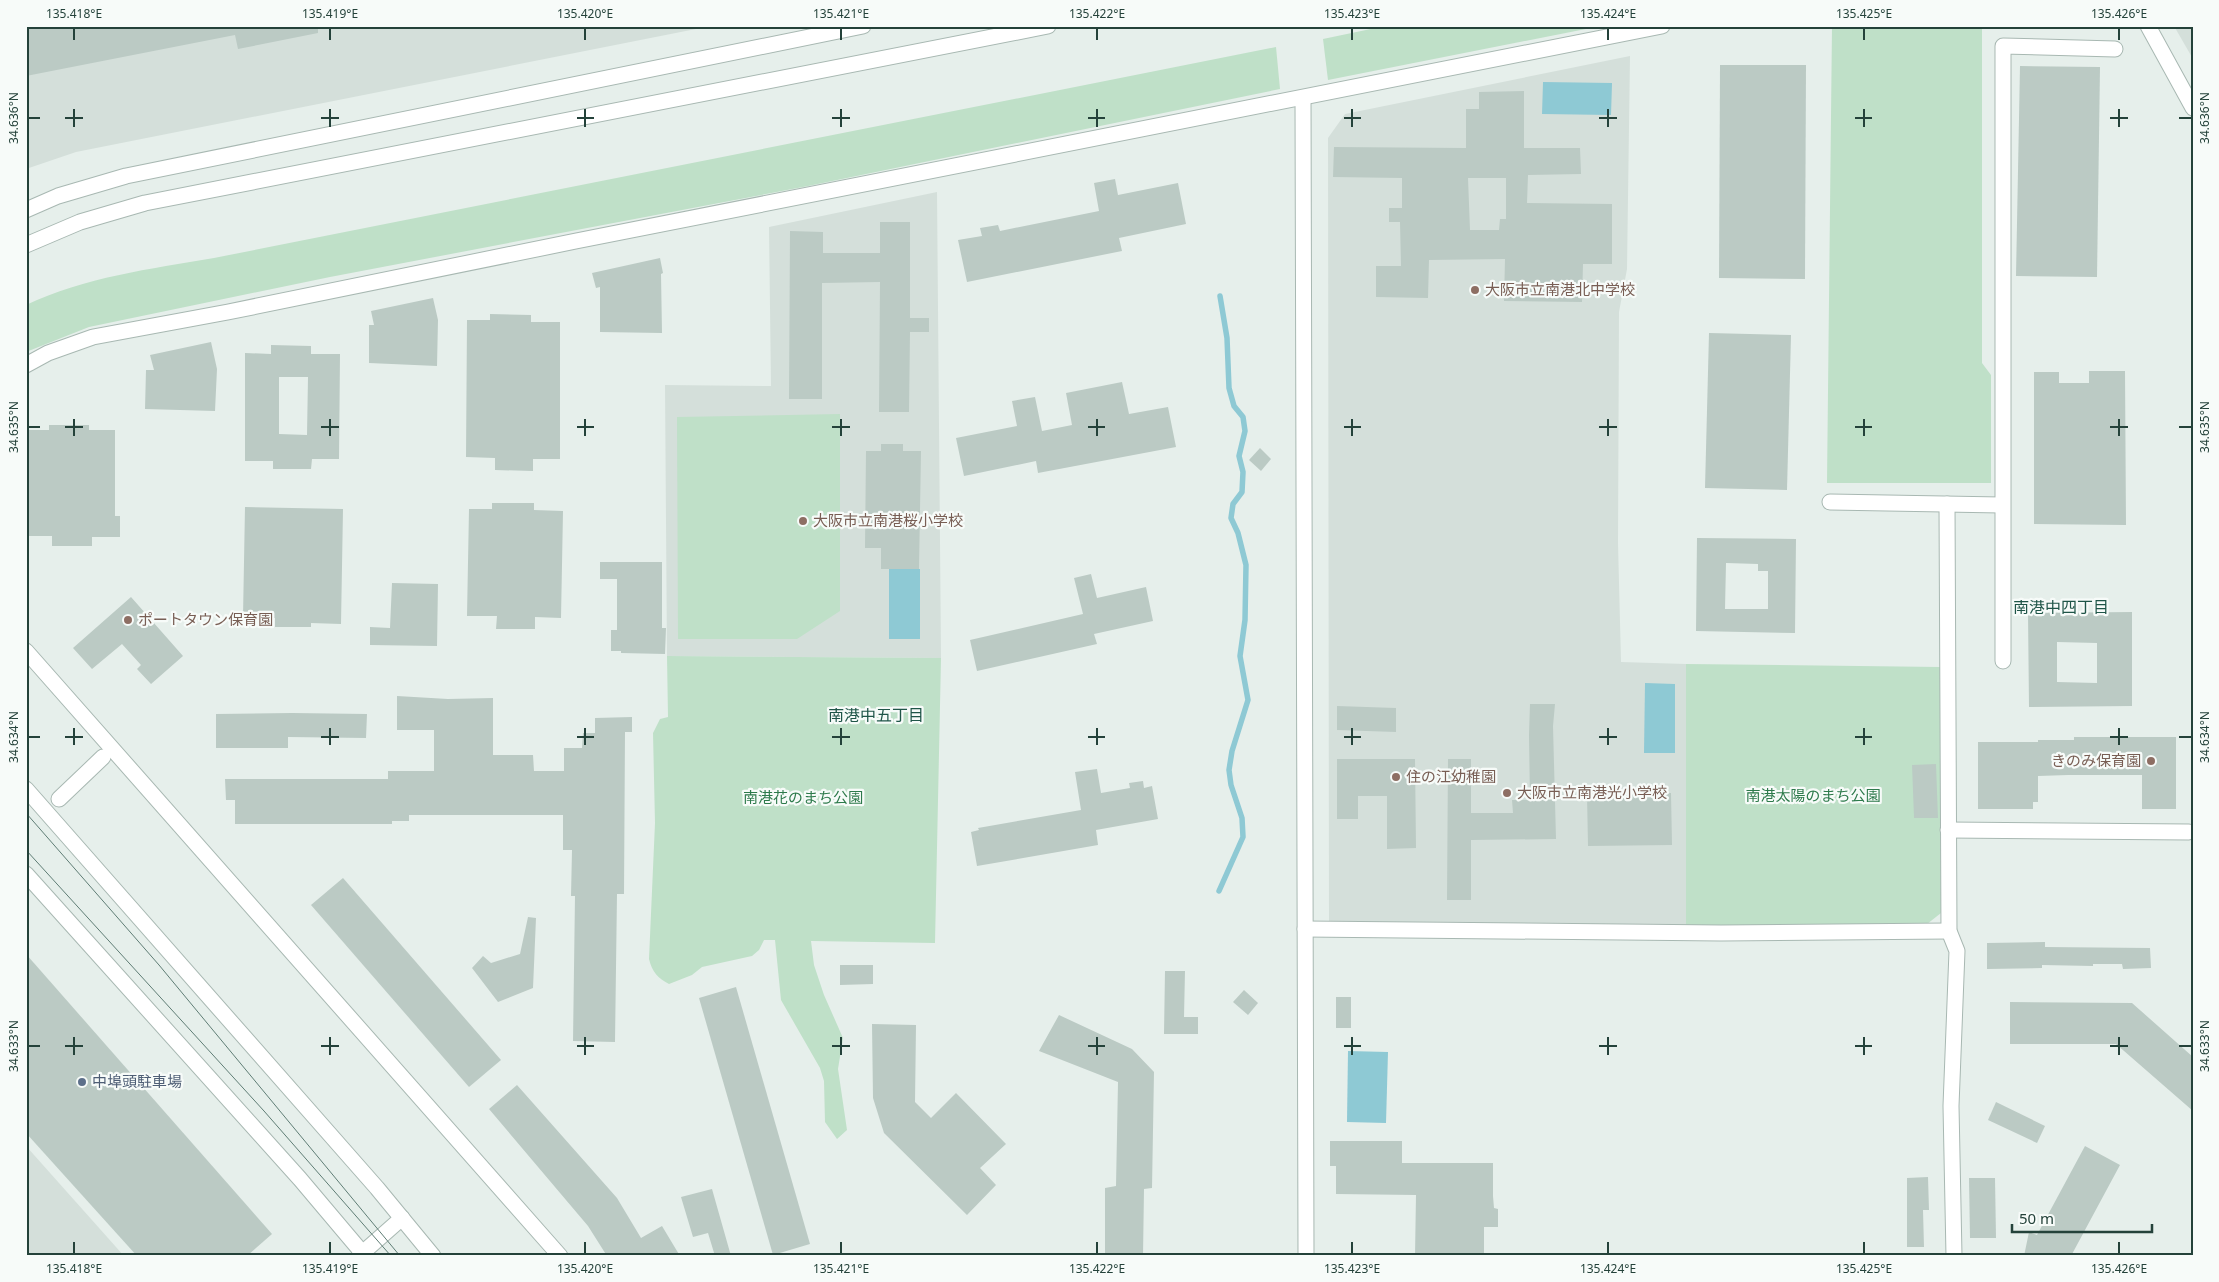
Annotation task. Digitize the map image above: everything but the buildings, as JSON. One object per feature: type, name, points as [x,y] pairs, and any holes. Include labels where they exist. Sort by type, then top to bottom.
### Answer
[{"type":"street","points":[[26,210],[58,196],[126,176],[863,26]]},
{"type":"street","points":[[26,245],[80,222],[145,203],[1048,26]]},
{"type":"street","points":[[26,365],[48,353],[93,337],[228,312],[624,231],[1662,26]]},
{"type":"street","points":[[2148,26],[2193,108]]},
{"type":"street","points":[[2003,661],[2001,505],[2003,46],[2115,49]]},
{"type":"street","points":[[1303,98],[1306,1256]]},
{"type":"street","points":[[1830,502],[2001,505]]},
{"type":"street","points":[[1947,504],[1949,931],[1957,951],[1951,1106],[1954,1256]]},
{"type":"street","points":[[26,651],[560,1256]]},
{"type":"street","points":[[59,799],[103,757]]},
{"type":"street","points":[[26,789],[402,1218],[433,1256]]},
{"type":"street","points":[[1948,830],[2189,832]]},
{"type":"street","points":[[26,874],[300,1179],[362,1255],[402,1218]]},
{"type":"street","points":[[1305,929],[1721,933],[1949,931]]},
{"type":"shaded area","points":[[26,26],[711,26],[76,152],[26,169]]},
{"type":"shaded area","points":[[2174,26],[2193,26],[2193,59]]},
{"type":"shaded area","points":[[1630,56],[1627,269],[1619,312],[1618,543],[1621,662],[1686,664],[1686,926],[1329,922],[1328,138],[1345,114]]},
{"type":"shaded area","name":"大阪市立南港桜小学校","points":[[937,192],[941,658],[667,656],[665,385],[771,386],[769,227]]},
{"type":"shaded area","points":[[26,1146],[124,1256],[26,1256]]},
{"type":"green space","points":[[1385,26],[1601,26],[1328,80],[1323,39]]},
{"type":"green space","points":[[1832,26],[1982,26],[1982,363],[1991,375],[1991,483],[1827,483]]},
{"type":"green space","points":[[1276,47],[1280,89],[808,186],[330,277],[89,327],[26,352],[26,305],[71,287],[118,275],[214,258]]},
{"type":"green space","points":[[840,414],[840,611],[797,639],[678,639],[677,417]]},
{"type":"green space","name":"南港花のまち公園","points":[[667,656],[941,658],[935,943],[811,941],[814,965],[824,995],[843,1038],[838,1069],[847,1130],[837,1139],[825,1122],[824,1081],[820,1068],[781,1000],[775,940],[764,940],[759,950],[752,956],[702,967],[692,975],[669,984],[656,974],[650,964],[655,823],[653,733],[660,719],[668,717]]},
{"type":"green space","name":"南港太陽のまち公園","points":[[1686,664],[1940,667],[1941,913],[1922,928],[1686,926]]},
{"type":"water","points":[[1543,82],[1612,83],[1611,115],[1542,114]]},
{"type":"water","points":[[889,569],[920,569],[920,639],[889,639]]},
{"type":"water","points":[[1645,683],[1675,684],[1675,753],[1644,753]]},
{"type":"water","points":[[1348,1051],[1388,1052],[1386,1123],[1347,1122]]},
{"type":"waterway","points":[[1219,891],[1243,837],[1242,818],[1231,785],[1229,770],[1232,751],[1248,700],[1240,656],[1245,620],[1246,565],[1238,533],[1231,518],[1233,504],[1242,492],[1243,472],[1239,456],[1245,431],[1243,417],[1234,406],[1229,388],[1227,338],[1220,296]]},
{"type":"tram line","points":[[26,813],[159,965],[400,1256]]},
{"type":"tram line","points":[[26,850],[264,1111],[391,1256]]},
{"type":"place","name":"大阪市立南港北中学校","points":[[1475,290]]},
{"type":"place","name":"大阪市立南港桜小学校","points":[[803,521]]},
{"type":"place","name":"ポートタウン保育園","points":[[128,620]]},
{"type":"place","name":"きのみ保育園","points":[[2151,761]]},
{"type":"place","name":"住の江幼稚園","points":[[1396,777]]},
{"type":"place","name":"大阪市立南港光小学校","points":[[1507,793]]},
{"type":"place","name":"中埠頭駐車場","points":[[82,1082]]},
{"type":"district","name":"南港中四丁目","points":[[2061,607]]},
{"type":"district","name":"南港中五丁目","points":[[876,715]]}]
